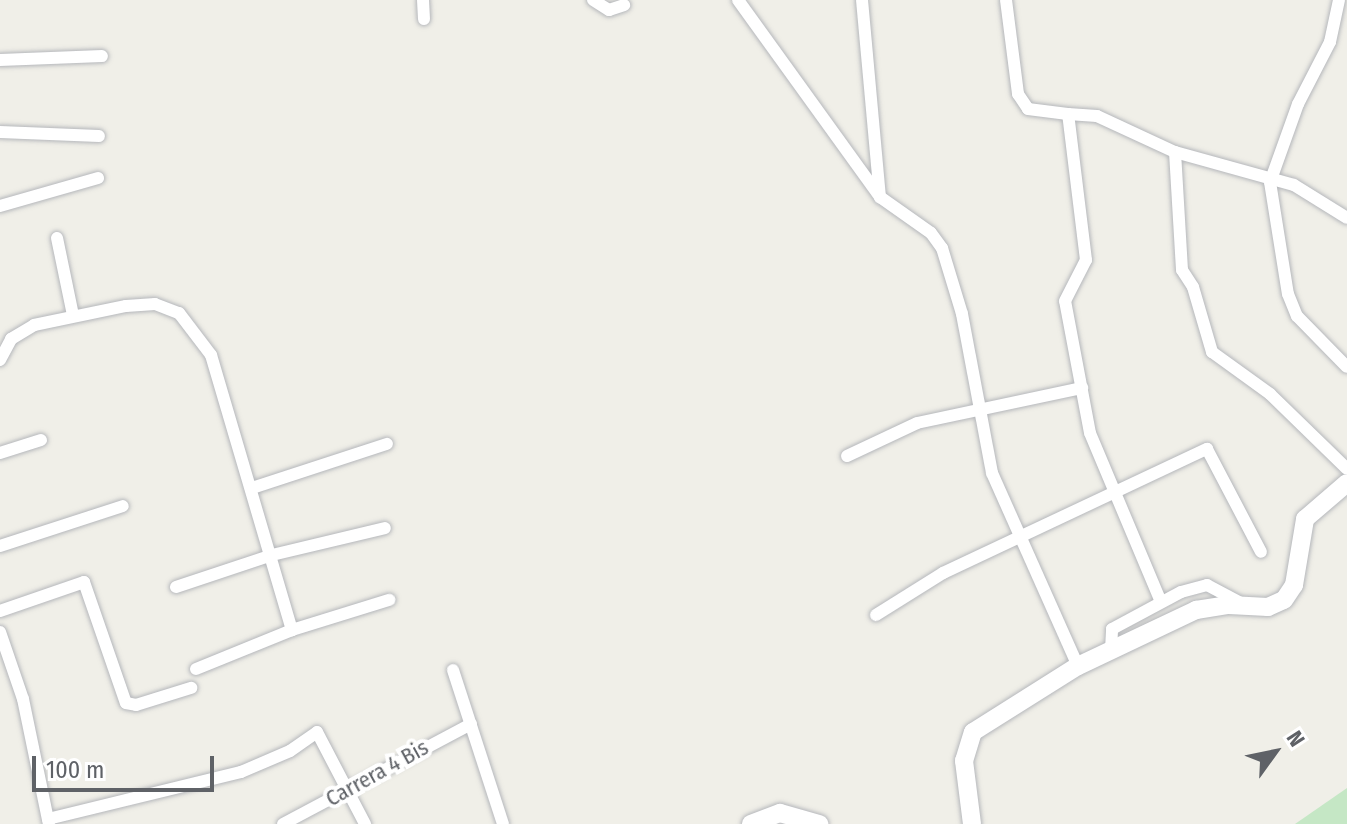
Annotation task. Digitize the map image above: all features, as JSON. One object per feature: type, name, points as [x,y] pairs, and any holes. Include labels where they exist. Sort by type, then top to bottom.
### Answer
[{"type":"main road","points":[[972,824],[964,761],[973,732],[1078,666],[1196,610],[1276,605],[1290,594],[1299,529],[1314,508],[1347,483]]},
{"type":"main road","points":[[751,824],[780,813],[819,824]]},
{"type":"street","points":[[423,0],[424,19]]},
{"type":"street","points":[[593,0],[600,8],[624,5]]},
{"type":"street","points":[[738,0],[880,197],[931,233],[942,248],[962,314],[976,409],[992,473],[1017,538],[1078,666]]},
{"type":"street","points":[[862,0],[880,197]]},
{"type":"street","points":[[1006,0],[1018,94],[1028,109],[1068,114],[1134,129],[1175,152],[1270,182],[1294,185],[1347,218]]},
{"type":"street","points":[[1339,0],[1330,42],[1298,104],[1270,182],[1288,294],[1297,316],[1347,367]]},
{"type":"street","points":[[0,60],[102,56]]},
{"type":"street","points":[[1068,114],[1086,260],[1065,301],[1090,433],[1113,496],[1156,580],[1161,602]]},
{"type":"street","points":[[0,132],[99,136]]},
{"type":"street","points":[[1175,152],[1182,270],[1193,287],[1212,352],[1270,394],[1347,469]]},
{"type":"street","points":[[0,206],[98,178]]},
{"type":"street","points":[[57,238],[73,315]]},
{"type":"street","points":[[0,360],[11,339],[34,325],[73,315],[155,304],[186,320],[211,355],[292,630]]},
{"type":"street","points":[[847,456],[917,423],[1082,388]]},
{"type":"street","points":[[0,453],[41,440]]},
{"type":"street","points":[[252,488],[387,444]]},
{"type":"street","points":[[876,615],[943,573],[1113,496],[1207,449],[1261,552]]},
{"type":"street","points":[[0,546],[123,506]]},
{"type":"street","points":[[176,587],[272,555],[385,528]]},
{"type":"street","points":[[0,611],[84,582],[126,703],[136,705],[191,688]]},
{"type":"street","points":[[1111,650],[1112,629],[1161,602],[1207,585],[1245,606]]},
{"type":"street","points":[[196,669],[292,630],[389,600]]},
{"type":"street","points":[[1,639],[23,699],[48,822],[241,772],[290,751],[317,732],[365,824]]},
{"type":"street","points":[[453,670],[503,824]]},
{"type":"street","name":"Carrera 4 Bis","points":[[283,824],[471,724]]},
{"type":"green space","points":[[1347,788],[1347,824],[1295,824]]}]
